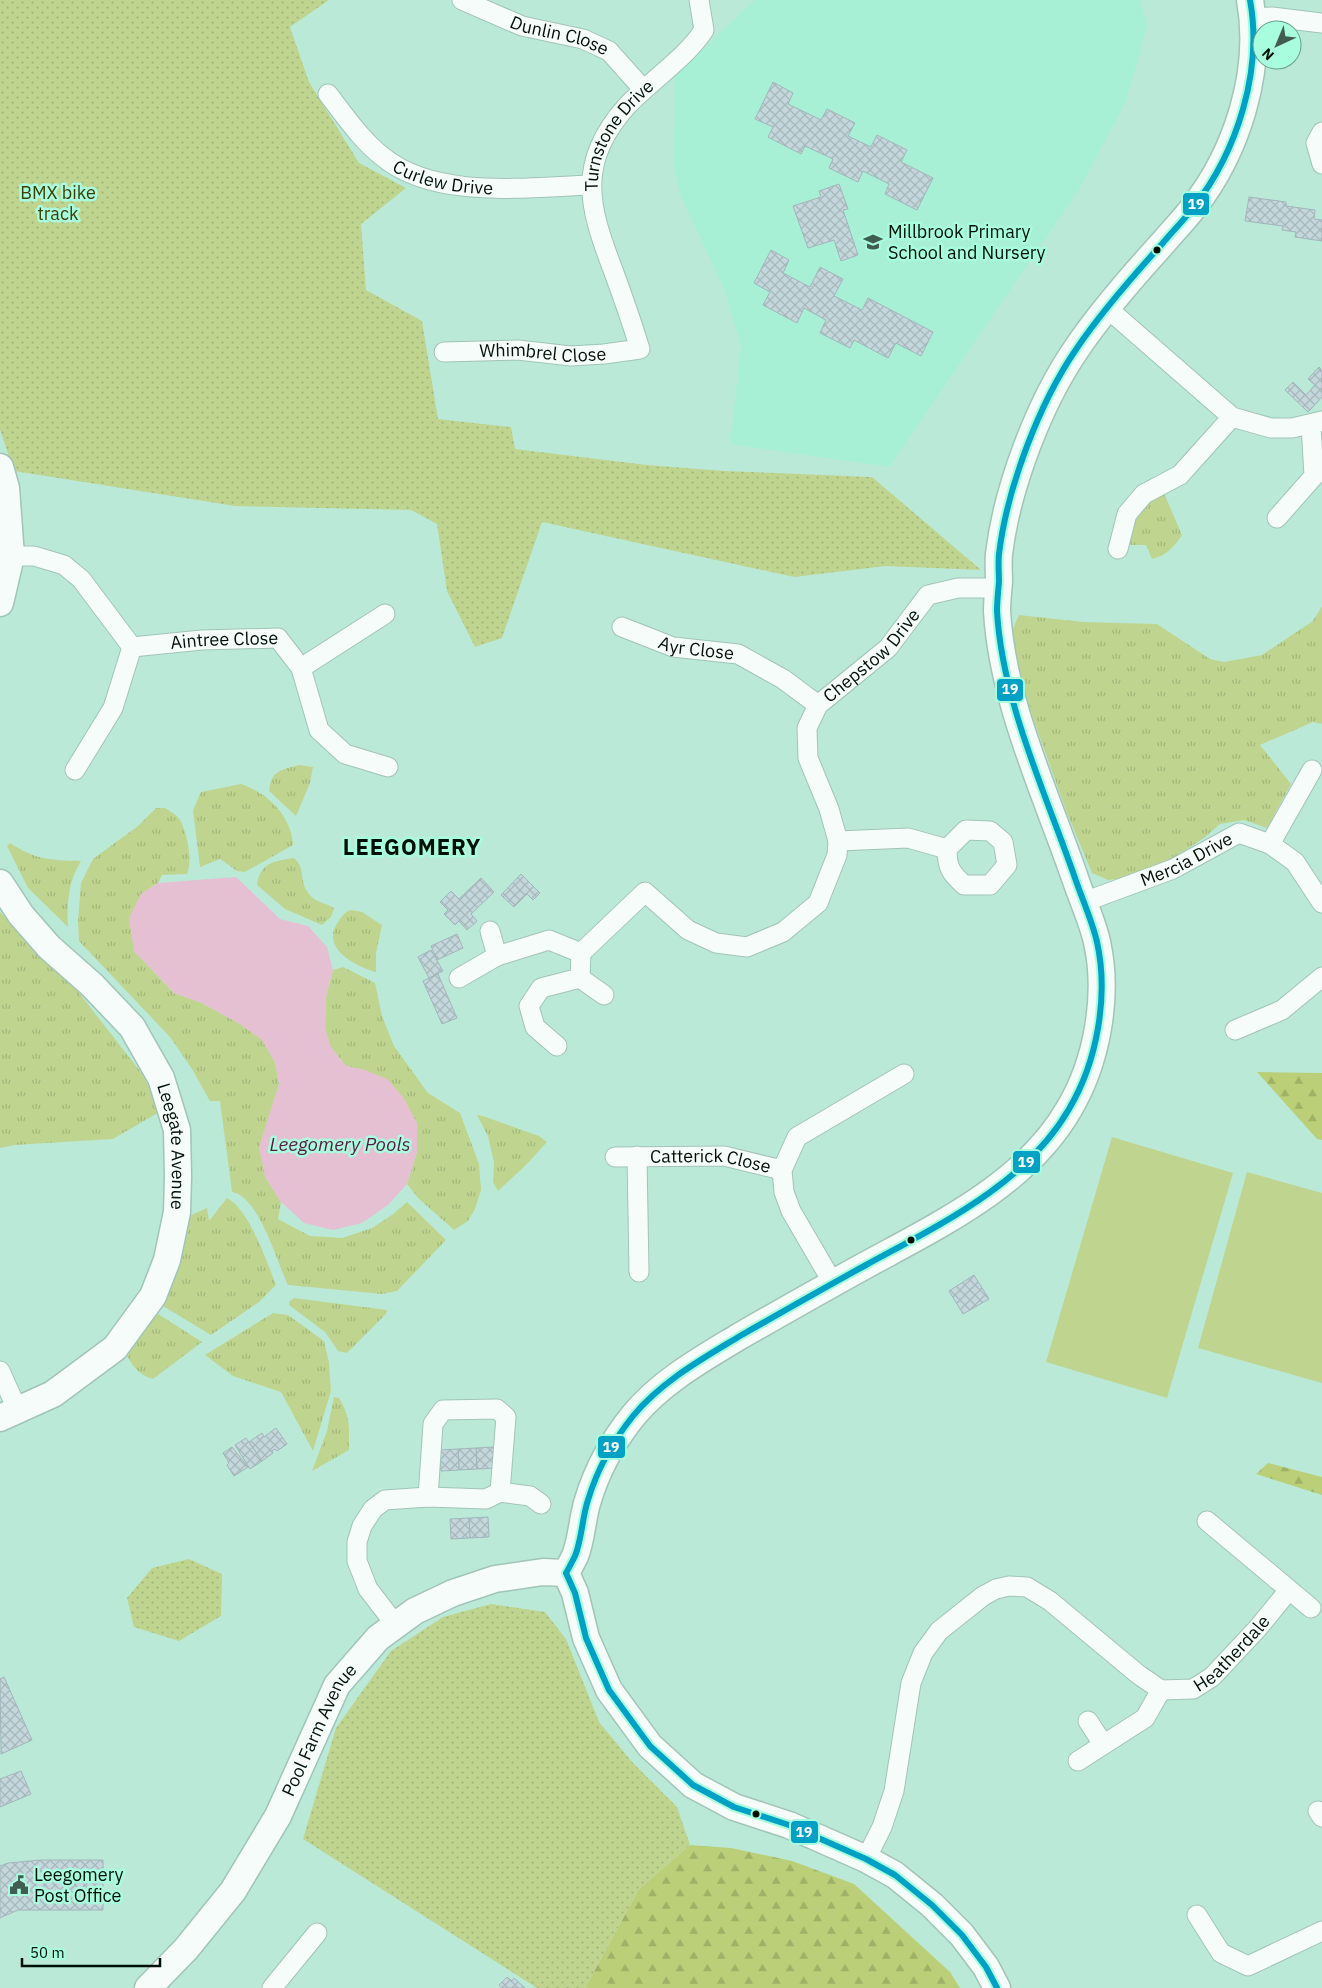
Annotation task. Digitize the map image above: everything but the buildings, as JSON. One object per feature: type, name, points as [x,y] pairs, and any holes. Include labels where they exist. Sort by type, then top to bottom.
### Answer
[{"type":"street","name":"Dunlin Close","points":[[462,0],[522,26],[583,38],[609,50],[643,89]]},
{"type":"street","name":"Turnstone Drive","points":[[640,350],[596,223],[591,185],[593,165],[610,125],[643,89],[696,42],[704,30],[698,0]]},
{"type":"street","points":[[997,1988],[986,1967],[962,1935],[932,1905],[895,1875],[866,1859],[789,1825],[734,1807],[694,1785],[650,1746],[609,1690],[586,1638],[575,1593],[566,1573],[576,1555],[587,1501],[604,1458],[633,1416],[682,1371],[833,1283],[929,1231],[988,1194],[1016,1173],[1040,1149],[1069,1111],[1082,1084],[1090,1060],[1100,1015],[1102,980],[1097,942],[1035,769],[1015,708],[1003,656],[997,608],[998,557],[1008,510],[1026,450],[1052,389],[1073,353],[1107,308],[1192,210],[1221,164],[1233,137],[1244,104],[1250,75],[1252,9],[1272,17],[1322,23]]},
{"type":"street","name":"Curlew Drive","points":[[328,94],[363,139],[384,158],[405,170],[429,180],[451,184],[502,188],[591,185]]},
{"type":"street","points":[[1322,132],[1316,143],[1322,164]]},
{"type":"street","points":[[1107,308],[1232,416],[1271,428],[1292,428],[1317,423],[1314,476],[1278,518]]},
{"type":"street","name":"Whimbrel Close","points":[[444,352],[518,350],[572,356],[640,350]]},
{"type":"street","points":[[1118,549],[1127,514],[1144,494],[1180,475],[1232,416]]},
{"type":"street","points":[[0,467],[6,488],[11,556],[0,603]]},
{"type":"street","points":[[11,556],[34,556],[64,565],[81,579],[132,647],[113,708],[75,770]]},
{"type":"street","name":"Chepstow Drive","points":[[581,953],[639,887],[688,930],[716,943],[747,947],[783,932],[818,903],[837,855],[838,841],[829,809],[808,758],[807,728],[818,705],[888,648],[928,595],[958,588],[998,588]]},
{"type":"street","points":[[301,668],[385,614]]},
{"type":"street","name":"Ayr Close","points":[[622,627],[673,646],[738,654],[784,679],[818,705]]},
{"type":"street","name":"Aintree Close","points":[[132,647],[202,640],[278,638],[301,668],[319,730],[345,754],[388,767]]},
{"type":"street","points":[[1270,844],[1312,770]]},
{"type":"street","name":"Mercia Drive","points":[[1084,902],[1173,869],[1239,833],[1270,844],[1296,862],[1322,902]]},
{"type":"street","points":[[838,841],[908,838],[947,849]]},
{"type":"street","name":"Leegate Avenue","points":[[0,883],[21,915],[49,947],[92,985],[132,1027],[161,1078],[177,1130],[178,1178],[177,1212],[167,1260],[153,1296],[115,1348],[53,1394],[9,1415]]},
{"type":"street","points":[[490,930],[497,956]]},
{"type":"street","points":[[459,978],[497,956],[549,940],[581,953],[580,978]]},
{"type":"street","points":[[1235,1030],[1282,1010],[1322,977]]},
{"type":"street","points":[[557,1046],[535,1027],[529,1006],[541,988],[580,978],[604,995]]},
{"type":"street","points":[[833,1283],[791,1211],[784,1192],[782,1170],[797,1137],[904,1074]]},
{"type":"street","name":"Catterick Close","points":[[637,1156],[639,1272]]},
{"type":"street","name":"Catterick Close","points":[[614,1157],[724,1156],[782,1170]]},
{"type":"street","points":[[0,1371],[9,1415]]},
{"type":"street","points":[[428,1497],[433,1424],[444,1410],[497,1408],[506,1417],[500,1492]]},
{"type":"street","points":[[395,1624],[368,1589],[357,1561],[357,1542],[362,1526],[373,1509],[385,1500],[428,1497],[486,1499],[500,1492],[530,1496],[541,1504]]},
{"type":"street","points":[[1207,1521],[1312,1608]]},
{"type":"street","name":"Pool Farm Avenue","points":[[160,1984],[233,1891],[278,1816],[337,1685],[378,1638],[415,1611],[453,1593],[495,1579],[543,1572],[566,1573]]},
{"type":"street","points":[[866,1859],[882,1826],[894,1791],[911,1683],[923,1653],[939,1632],[983,1596],[996,1589],[1009,1586],[1027,1587],[1050,1601],[1139,1675],[1161,1690],[1146,1718],[1078,1761]]},
{"type":"street","name":"Heatherdale","points":[[1161,1690],[1193,1689],[1212,1677],[1251,1636],[1288,1590]]},
{"type":"street","points":[[1088,1721],[1103,1744]]},
{"type":"street","points":[[1197,1915],[1221,1953],[1248,1966],[1322,1931]]},
{"type":"street","points":[[272,1988],[317,1933]]},
{"type":"shaded area","name":"Millbrook Primary School and Nursery","points":[[755,0],[1140,0],[1147,26],[1126,101],[1080,188],[889,467],[730,444],[741,345],[724,289],[680,194],[674,166],[675,76]]},
{"type":"green space","name":"BMX bike track","points":[[0,0],[329,0],[290,27],[309,82],[359,163],[406,188],[361,224],[366,290],[422,321],[438,419],[511,427],[515,449],[647,465],[724,471],[872,477],[981,570],[886,566],[794,577],[542,522],[502,638],[475,647],[447,591],[437,524],[411,510],[235,506],[14,471],[0,430]]},
{"type":"green space","points":[[1164,493],[1182,535],[1169,550],[1161,556],[1152,559],[1146,545],[1131,545],[1127,542],[1126,531],[1147,497]]},
{"type":"green space","points":[[1322,606],[1322,724],[1313,722],[1260,745],[1291,784],[1267,828],[1244,820],[1220,824],[1204,838],[1168,861],[1124,878],[1108,880],[1092,873],[1067,813],[1019,673],[1011,633],[1019,615],[1083,622],[1157,624],[1210,659],[1224,662],[1262,655],[1313,621]]},
{"type":"green space","points":[[299,765],[313,767],[310,783],[296,816],[269,791],[272,779],[278,772]]},
{"type":"green space","points":[[241,784],[260,793],[283,815],[292,834],[293,845],[245,872],[237,871],[220,859],[200,867],[193,810],[201,792]]},
{"type":"green space","points":[[156,808],[165,808],[180,820],[188,847],[189,868],[187,874],[162,875],[158,883],[141,894],[134,951],[174,993],[202,1003],[240,1024],[262,1039],[275,1063],[279,1084],[272,1109],[265,1177],[281,1202],[278,1219],[310,1236],[342,1238],[372,1228],[407,1202],[446,1240],[397,1291],[382,1294],[288,1285],[259,1217],[242,1196],[232,1192],[220,1101],[210,1101],[192,1069],[170,1037],[79,941],[78,921],[81,883],[93,859],[138,826]]},
{"type":"green space","points":[[10,843],[36,856],[81,861],[73,877],[69,893],[68,927],[28,888],[7,846]]},
{"type":"green space","points":[[294,858],[300,866],[303,882],[309,895],[334,908],[331,917],[322,925],[285,909],[257,885],[261,871],[265,867],[281,860]]},
{"type":"green space","points":[[352,910],[362,912],[382,925],[376,953],[376,972],[350,960],[342,954],[333,940],[338,922],[342,916]]},
{"type":"green space","points":[[0,912],[76,989],[143,1075],[161,1111],[113,1139],[15,1145],[0,1148]]},
{"type":"green space","points":[[343,967],[375,983],[382,1016],[394,1046],[428,1093],[460,1113],[479,1164],[481,1190],[475,1209],[468,1221],[454,1230],[418,1198],[407,1184],[417,1152],[365,1070],[346,1066],[330,1046],[325,1028],[326,997],[333,970]]},
{"type":"green space","points":[[1257,1072],[1322,1073],[1322,1140],[1317,1139]]},
{"type":"green space","points":[[477,1115],[539,1136],[547,1142],[498,1191],[493,1182],[494,1163],[488,1136]]},
{"type":"green space","points":[[1112,1137],[1233,1173],[1167,1398],[1046,1362]]},
{"type":"green space","points":[[1247,1172],[1322,1193],[1322,1383],[1198,1348]]},
{"type":"green space","points":[[227,1198],[243,1213],[250,1224],[276,1285],[259,1302],[211,1335],[158,1303],[191,1215],[207,1208],[209,1221]]},
{"type":"green space","points":[[294,1298],[387,1310],[386,1314],[347,1353],[338,1351],[325,1332],[289,1305],[289,1302]]},
{"type":"green space","points":[[155,1312],[202,1342],[153,1379],[136,1369],[125,1352]]},
{"type":"green space","points":[[273,1313],[288,1315],[324,1341],[329,1363],[331,1391],[313,1451],[281,1392],[233,1376],[205,1355]]},
{"type":"green space","points":[[334,1397],[339,1398],[347,1417],[349,1450],[312,1471],[327,1431]]},
{"type":"green space","points":[[1268,1463],[1322,1477],[1322,1495],[1256,1474]]},
{"type":"green space","points":[[189,1559],[222,1574],[221,1616],[179,1641],[134,1627],[127,1598],[152,1568]]},
{"type":"green space","points":[[491,1604],[545,1612],[566,1639],[599,1722],[633,1763],[677,1807],[690,1845],[639,1889],[585,1988],[537,1988],[303,1839],[336,1728],[391,1651],[443,1617]]},
{"type":"green space","points":[[690,1845],[731,1848],[792,1861],[854,1884],[950,1972],[960,1988],[585,1988],[639,1889]]},
{"type":"water","name":"Leegomery Pools","points":[[236,877],[280,919],[308,926],[327,947],[333,970],[326,997],[325,1028],[330,1046],[346,1066],[365,1070],[387,1079],[403,1097],[417,1123],[417,1152],[407,1184],[388,1205],[362,1223],[333,1230],[304,1223],[281,1202],[265,1177],[259,1147],[279,1084],[275,1063],[262,1040],[240,1024],[202,1003],[174,993],[134,951],[129,918],[141,894],[158,883]]},
{"type":"transit line","name":"19","points":[[997,1988],[986,1967],[962,1935],[932,1905],[895,1875],[866,1859],[789,1825],[734,1807],[693,1785],[650,1746],[609,1690],[586,1638],[575,1593],[566,1573],[575,1556],[586,1507],[606,1456],[619,1435],[644,1403],[670,1381],[711,1353],[951,1218],[979,1200],[1005,1181],[1051,1136],[1079,1091],[1087,1071],[1098,1028],[1102,984],[1100,963],[1097,942],[1092,926],[1027,747],[1007,679],[997,611],[999,554],[1003,528],[1017,474],[1027,447],[1050,394],[1063,370],[1107,308],[1193,208],[1209,186],[1222,162],[1243,110],[1249,82],[1253,55],[1253,27],[1250,0]]},
{"type":"place","name":"Millbrook Primary School and Nursery","points":[[873,242]]},
{"type":"place","name":"Leegomery Post Office","points":[[19,1885]]},
{"type":"district","name":"LEEGOMERY","points":[[412,847]]}]
